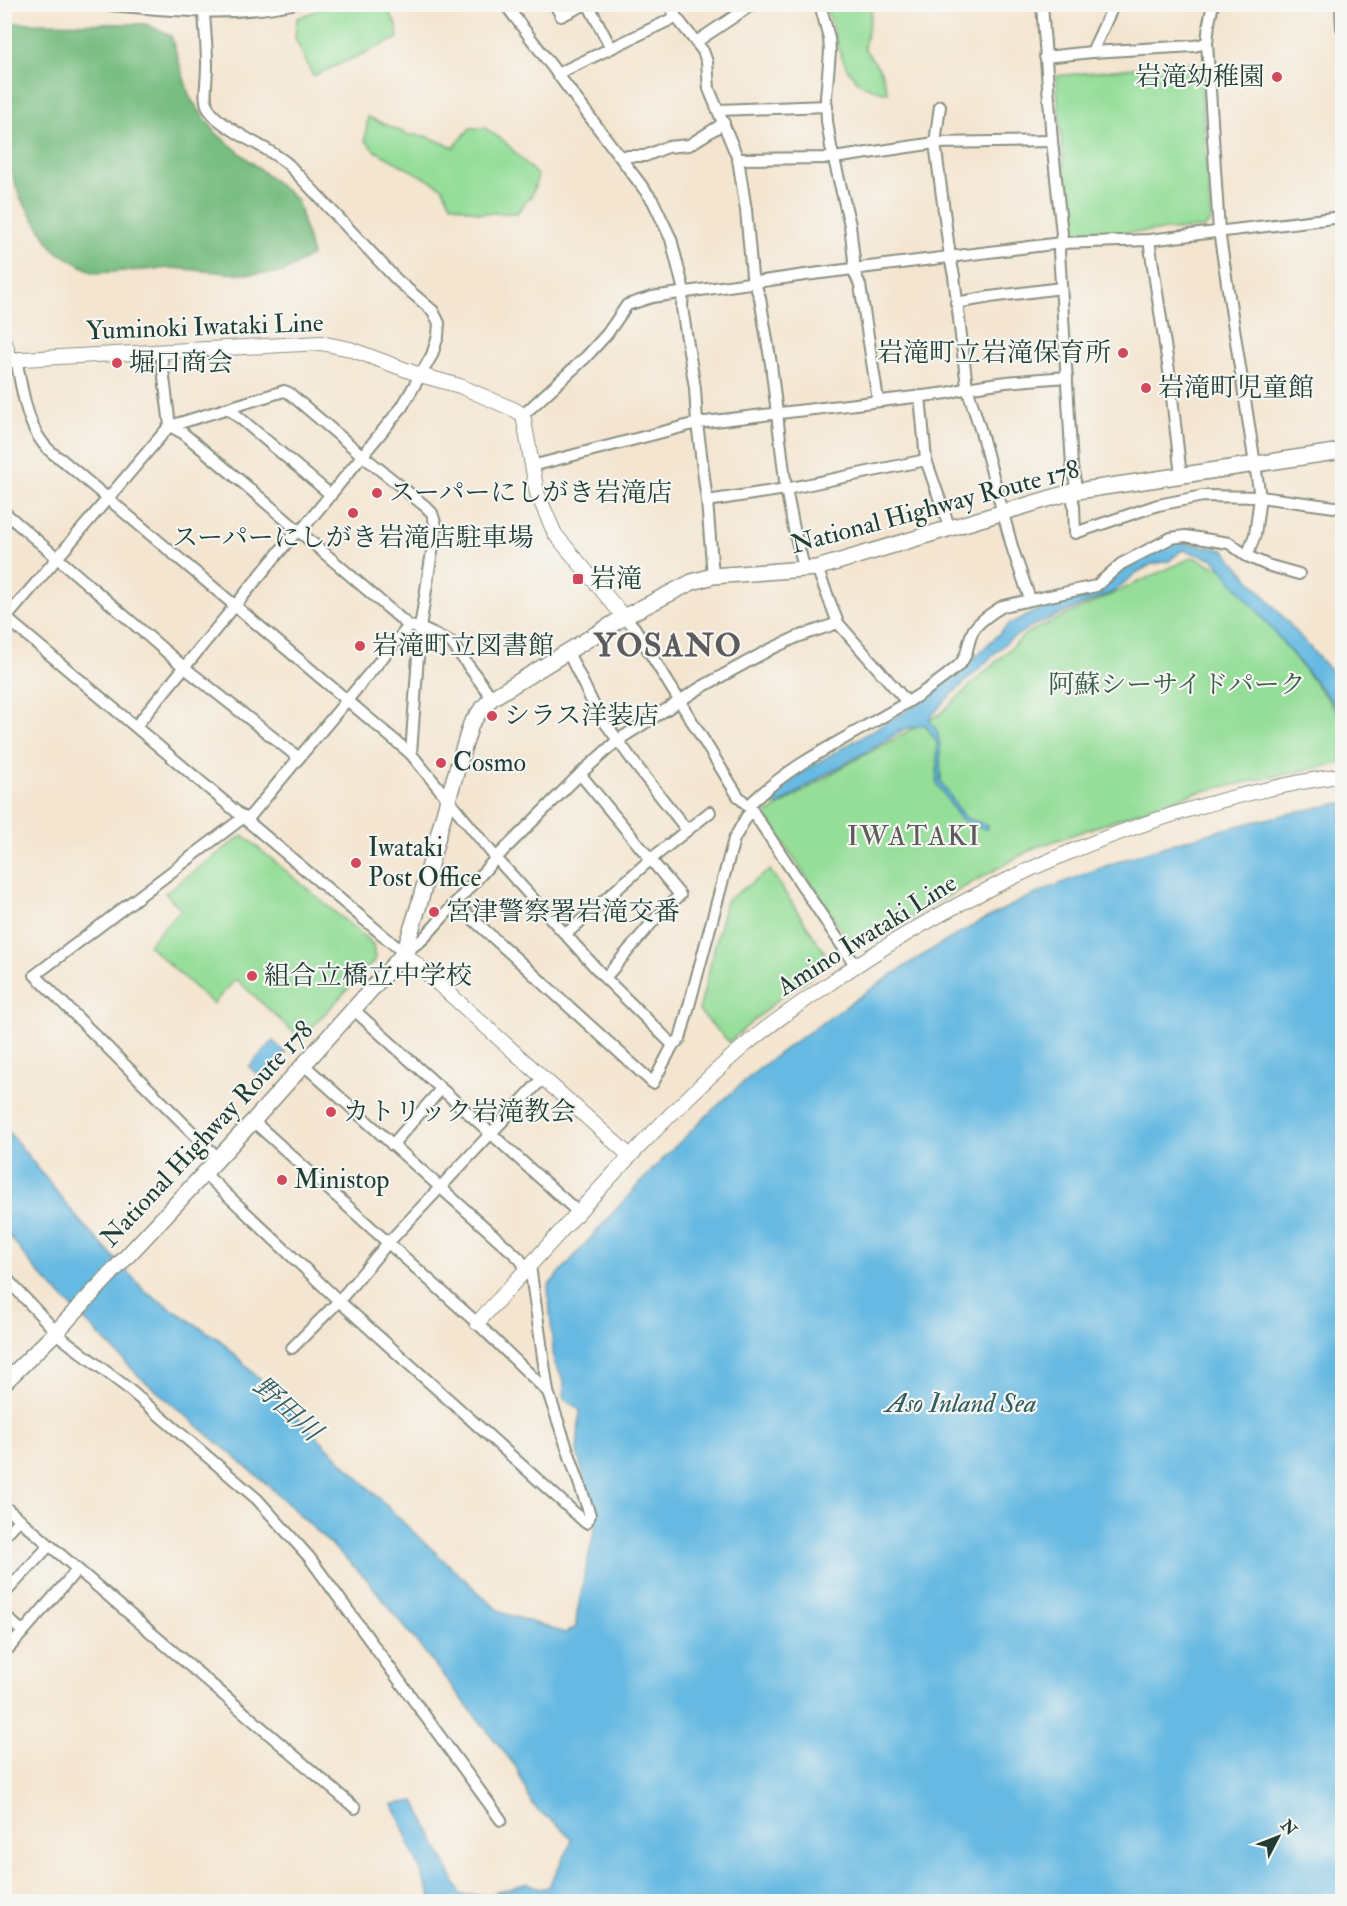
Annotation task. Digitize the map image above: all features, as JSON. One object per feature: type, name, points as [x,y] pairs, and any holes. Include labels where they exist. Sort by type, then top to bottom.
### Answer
[{"type":"highway","name":"National Highway Route 178","points":[[4,1383],[57,1331],[253,1121],[404,953],[471,724],[492,698],[624,618],[692,582],[713,576],[811,569],[1074,492],[1342,451]]},
{"type":"main road","points":[[4,342],[9,359]]},
{"type":"main road","name":"Yuminoki Iwataki Line","points":[[9,359],[321,344],[351,349],[420,375],[460,386],[523,415]]},
{"type":"main road","points":[[523,415],[537,493],[555,534],[624,618]]},
{"type":"main road","name":"Amino Iwataki Line","points":[[477,1323],[630,1156],[683,1102],[738,1052],[786,1013],[855,965],[942,912],[1038,865],[1148,823],[1209,805],[1311,780],[1342,775]]},
{"type":"main road","points":[[404,953],[630,1156]]},
{"type":"street","points":[[97,4],[204,13],[233,13],[292,4]]},
{"type":"street","points":[[505,4],[653,201],[667,231],[683,287],[682,308],[695,388],[713,576]]},
{"type":"street","points":[[555,4],[561,16],[587,4],[612,48]]},
{"type":"street","points":[[669,4],[676,17],[703,51],[707,63],[709,89],[738,159],[746,210],[752,276],[760,298],[786,489],[795,534],[838,623],[907,702]]},
{"type":"street","points":[[820,4],[831,51],[826,106],[827,121],[850,225],[854,260],[852,269],[860,285],[878,400]]},
{"type":"street","points":[[1042,4],[1052,141],[1062,234],[1059,251],[1076,533],[1158,505],[1203,496],[1260,497],[1342,508]]},
{"type":"street","points":[[1092,52],[1114,4]]},
{"type":"street","points":[[1213,4],[1208,43],[1219,231],[1260,497],[1255,535],[1247,556]]},
{"type":"street","points":[[1341,4],[1342,28]]},
{"type":"street","points":[[696,42],[746,6]]},
{"type":"street","points":[[136,726],[294,534],[300,532],[331,495],[402,407],[432,355],[438,336],[439,323],[433,311],[397,280],[288,164],[276,154],[218,120],[208,108],[204,94],[207,65],[204,13]]},
{"type":"street","points":[[557,74],[676,17]]},
{"type":"street","points":[[1045,57],[1208,43]]},
{"type":"street","points":[[718,110],[826,106]]},
{"type":"street","points":[[940,106],[935,143],[967,387],[1013,550],[1030,599]]},
{"type":"street","points":[[620,156],[645,156],[667,147],[688,145],[724,123]]},
{"type":"street","points":[[738,159],[834,158],[935,143],[1052,141]]},
{"type":"street","points":[[523,415],[586,357],[607,334],[627,305],[652,297],[1061,243],[1149,240],[1342,217]]},
{"type":"street","points":[[1149,240],[1170,371],[1181,476]]},
{"type":"street","points":[[956,303],[1061,288]]},
{"type":"street","points":[[161,353],[170,426]]},
{"type":"street","points":[[9,359],[28,418],[50,453],[61,459],[108,498],[411,754],[496,858],[605,978],[673,1045]]},
{"type":"street","points":[[532,466],[697,423],[948,393],[967,387],[1067,377]]},
{"type":"street","points":[[411,754],[415,627],[436,526],[432,513],[285,391],[170,426],[6,617],[404,953],[423,939],[496,858],[580,774],[618,740],[769,650],[797,637],[838,623]]},
{"type":"street","points":[[921,396],[926,460],[950,529]]},
{"type":"street","points":[[228,408],[331,495]]},
{"type":"street","points":[[170,426],[183,433],[415,627],[451,642],[492,698]]},
{"type":"street","points":[[707,501],[786,489],[926,460]]},
{"type":"street","points":[[4,512],[185,668],[299,758]]},
{"type":"street","points":[[455,903],[653,1083],[673,1045],[680,1039],[734,839],[750,809],[777,780],[937,684],[965,661],[973,630],[994,610],[1030,599],[1065,591],[1082,591],[1096,586],[1121,564],[1171,538],[1185,536],[1228,543],[1247,556],[1267,565],[1299,574]]},
{"type":"street","points":[[624,618],[634,627],[738,796],[750,809],[855,965]]},
{"type":"street","points":[[218,1158],[35,975],[246,819],[348,700],[415,627]]},
{"type":"street","points":[[568,651],[596,710],[687,830]]},
{"type":"street","points":[[580,774],[680,895],[655,919],[605,978]]},
{"type":"street","points":[[566,934],[651,859],[710,813]]},
{"type":"street","points":[[353,1009],[579,1213]]},
{"type":"street","points":[[204,1173],[339,1301],[586,1523],[590,1515],[548,1392],[529,1268],[304,1065]]},
{"type":"street","points":[[292,1348],[339,1301],[387,1244],[543,1078]]},
{"type":"street","points":[[392,1145],[441,1089]]},
{"type":"street","points":[[253,1121],[477,1323],[548,1392]]},
{"type":"street","points":[[4,1276],[62,1338],[125,1386],[257,1499],[309,1557],[501,1820]]},
{"type":"street","points":[[4,1506],[355,1808]]},
{"type":"street","points":[[4,1536],[20,1519]]},
{"type":"street","points":[[4,1594],[49,1546]]},
{"type":"street","points":[[4,1644],[9,1648],[77,1570]]},
{"type":"street","points":[[4,1615],[23,1632]]},
{"type":"green space","points":[[332,5],[385,5],[397,26],[398,38],[313,76],[295,38],[297,18]]},
{"type":"green space","points":[[825,5],[873,5],[864,48],[881,71],[888,93],[864,86],[847,68]]},
{"type":"green space","points":[[5,23],[146,24],[171,36],[190,98],[216,133],[297,200],[312,255],[282,273],[240,274],[172,268],[94,273],[54,250],[21,199],[5,155]]},
{"type":"green space","points":[[1192,62],[1200,66],[1211,221],[1204,228],[1070,236],[1056,76]]},
{"type":"green space","points":[[368,117],[409,135],[425,136],[454,147],[470,128],[485,128],[504,141],[538,176],[532,195],[517,213],[480,213],[451,204],[442,187],[375,151],[365,140]]},
{"type":"green space","name":"阿蘇シーサイドパーク","points":[[1193,557],[1226,571],[1340,715],[1342,763],[1197,792],[1034,848],[868,941],[846,937],[765,815],[841,768],[940,714],[1027,633]]},
{"type":"green space","points":[[243,835],[373,944],[375,960],[301,1039],[236,979],[213,1004],[148,945],[181,909],[165,893]]},
{"type":"green space","points":[[770,870],[825,953],[823,968],[780,998],[729,1042],[699,1011],[726,901]]},
{"type":"water","points":[[1174,541],[1224,550],[1342,684],[1342,714],[1214,559],[1182,550],[1169,561],[1152,564],[1136,573],[1113,592],[1030,627],[1008,641],[929,719],[937,731],[940,745],[941,782],[964,817],[988,826],[987,830],[961,820],[937,784],[937,743],[925,724],[902,730],[823,776],[779,805],[765,805],[760,801],[779,785],[925,700],[964,668],[1009,624],[1056,602],[1101,592],[1121,571]]},
{"type":"water","name":"Aso Inland Sea","points":[[1342,803],[1342,1901],[433,1901],[393,1804],[415,1801],[461,1895],[488,1895],[528,1883],[540,1889],[548,1887],[570,1846],[571,1838],[556,1823],[539,1812],[531,1802],[516,1767],[365,1577],[269,1486],[140,1377],[34,1268],[5,1230],[4,1126],[80,1221],[147,1293],[220,1340],[410,1529],[500,1612],[565,1633],[576,1627],[596,1522],[577,1451],[580,1410],[564,1399],[564,1381],[554,1362],[548,1286],[651,1171],[717,1106],[777,1055],[858,998],[977,923],[1027,898],[1143,853],[1261,820]]},
{"type":"water","points":[[273,1041],[286,1053],[263,1079],[249,1067]]},
{"type":"place","name":"岩滝幼稚園","points":[[1277,77]]},
{"type":"place","name":"岩滝町立岩滝保育所","points":[[1123,353]]},
{"type":"place","name":"堀口商会","points":[[117,363]]},
{"type":"place","name":"岩滝町児童館","points":[[1146,388]]},
{"type":"place","name":"スーパーにしがき岩滝店","points":[[377,493]]},
{"type":"place","name":"スーパーにしがき岩滝店駐車場","points":[[353,513]]},
{"type":"place","name":"岩滝","points":[[578,579]]},
{"type":"place","name":"岩滝町立図書館","points":[[360,646]]},
{"type":"place","name":"シラス洋装店","points":[[492,716]]},
{"type":"place","name":"Cosmo","points":[[441,763]]},
{"type":"place","name":"Iwataki Post Office","points":[[356,863]]},
{"type":"place","name":"宮津警察署岩滝交番","points":[[434,912]]},
{"type":"place","name":"組合立橋立中学校","points":[[252,976]]},
{"type":"place","name":"カトリック岩滝教会","points":[[331,1112]]},
{"type":"place","name":"Ministop","points":[[282,1180]]},
{"type":"district","name":"YOSANO","points":[[668,646]]},
{"type":"district","name":"IWATAKI","points":[[914,836]]},
{"type":"water label","name":"野田川","points":[[287,1409]]}]
